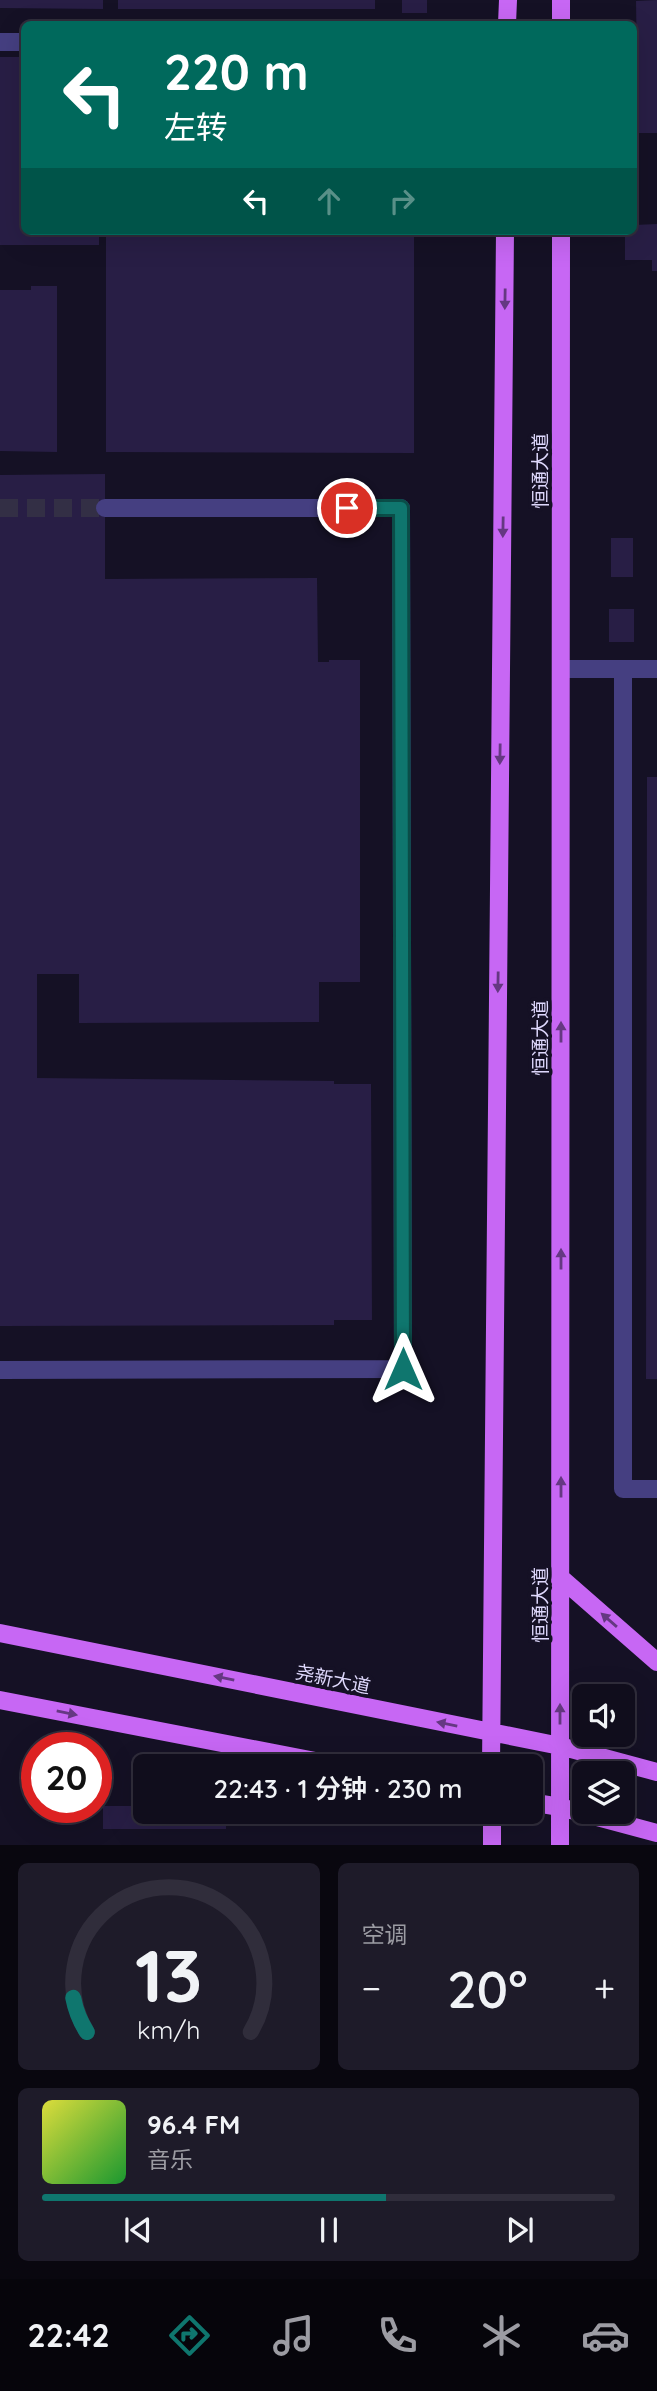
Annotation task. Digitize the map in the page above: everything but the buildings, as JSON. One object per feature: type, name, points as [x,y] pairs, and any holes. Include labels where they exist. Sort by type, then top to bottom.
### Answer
[{"type":"main road","points":[[507,21],[508,0]]},
{"type":"main road","points":[[561,0],[561,21]]},
{"type":"main road","name":"恒通大道","points":[[491,1754],[505,235]]},
{"type":"main road","name":"恒通大道","points":[[560,1845],[561,235]]},
{"type":"main road","points":[[561,1578],[657,1662]]},
{"type":"main road","name":"尧新大道","points":[[0,1633],[560,1746],[657,1772]]},
{"type":"main road","points":[[0,1700],[279,1754]]},
{"type":"main road","points":[[543,1804],[657,1833]]},
{"type":"main road","points":[[492,1824],[492,1845]]},
{"type":"lane","points":[[0,42],[21,43]]},
{"type":"lane","points":[[0,1370],[403,1369],[401,508],[105,508]]},
{"type":"lane","points":[[562,669],[657,669]]},
{"type":"lane","points":[[623,669],[623,1489],[657,1489]]},
{"type":"tunnel","points":[[0,508],[105,508]]},
{"type":"route","points":[[347,508],[401,508],[403,1369]]}]
